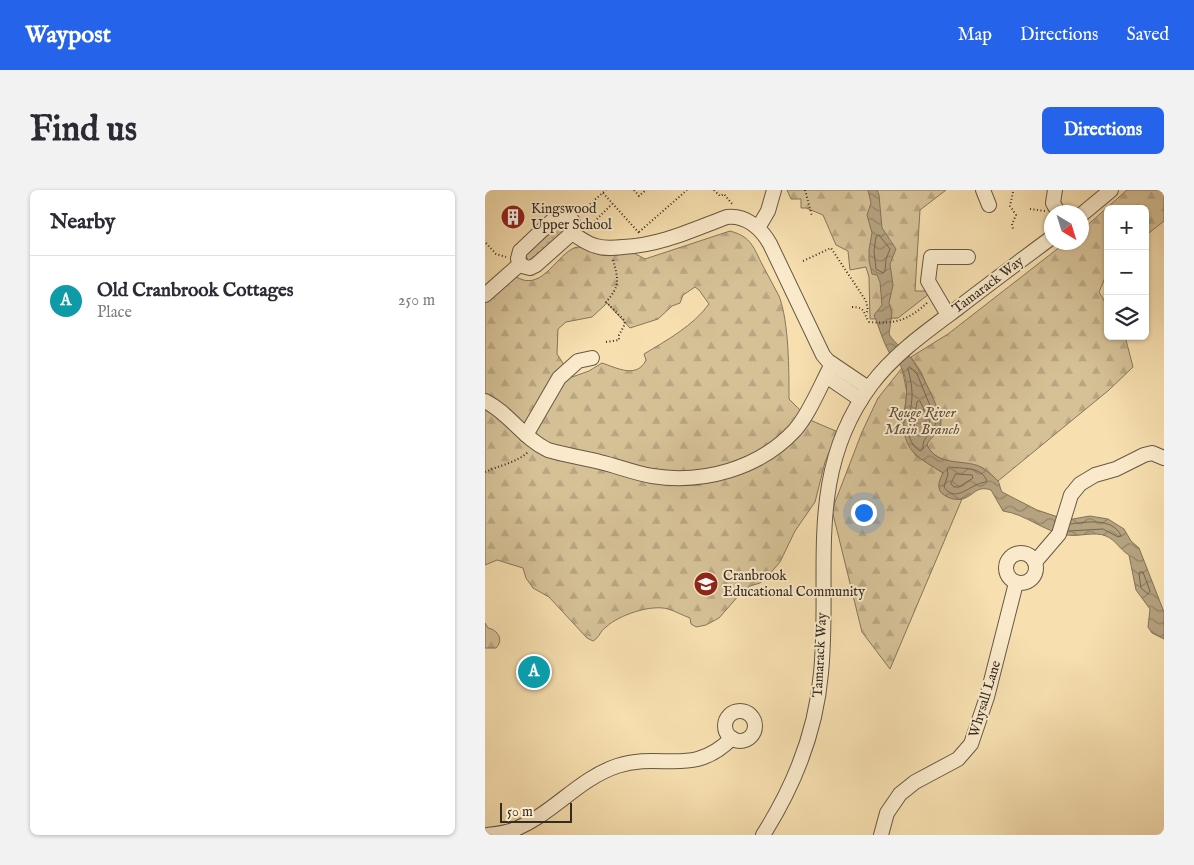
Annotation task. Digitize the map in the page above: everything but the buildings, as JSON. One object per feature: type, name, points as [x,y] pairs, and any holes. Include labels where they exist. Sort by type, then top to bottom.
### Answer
[{"type":"street","points":[[758,228],[768,212],[774,190]]},
{"type":"street","points":[[983,190],[989,205]]},
{"type":"street","points":[[1053,205],[1055,190]]},
{"type":"street","points":[[1089,208],[1111,190]]},
{"type":"street","points":[[485,295],[514,260],[518,259],[519,251],[558,216],[566,216],[572,219],[575,227],[573,233],[533,267],[527,268],[514,260]]},
{"type":"street","points":[[573,233],[590,244],[608,248],[641,246],[663,242],[727,217],[741,218],[758,228],[770,244],[829,370],[864,394]]},
{"type":"street","name":"Tamarack Way","points":[[765,833],[796,773],[806,748],[816,710],[822,672],[825,501],[839,446],[864,394],[885,367],[948,314],[1044,243]]},
{"type":"street","points":[[948,314],[928,281],[931,257],[968,257]]},
{"type":"street","points":[[530,439],[559,378],[578,361],[592,358]]},
{"type":"street","points":[[485,401],[500,410],[530,439],[559,453],[652,476],[681,477],[724,472],[743,466],[761,456],[792,433],[803,418],[829,370]]},
{"type":"street","points":[[1035,562],[1059,534],[1071,494],[1088,478],[1116,469],[1144,455],[1152,453],[1164,458]]},
{"type":"street","points":[[1021,552],[1030,555],[1035,562],[1036,568],[1033,577],[1026,582],[1016,582],[1006,573],[1005,568],[1008,559],[1012,555],[1021,552]]},
{"type":"street","name":"Whysall Lane","points":[[881,835],[887,813],[900,794],[915,782],[958,759],[971,744],[987,698],[1016,582]]},
{"type":"street","points":[[487,835],[513,830],[529,822],[608,769],[639,761],[681,762],[698,759],[721,749],[732,738]]},
{"type":"path","points":[[582,211],[606,190]]},
{"type":"path","points":[[634,190],[639,196],[646,190]]},
{"type":"path","points":[[639,232],[687,190]]},
{"type":"path","points":[[714,190],[720,196],[724,194],[734,206]]},
{"type":"path","points":[[805,190],[811,216]]},
{"type":"path","points":[[1013,192],[1011,206],[1016,214],[1013,229]]},
{"type":"path","points":[[603,193],[643,236]]},
{"type":"path","points":[[587,229],[612,204]]},
{"type":"path","points":[[1030,210],[1044,211]]},
{"type":"path","points":[[486,243],[496,254],[514,260]]},
{"type":"path","points":[[803,261],[831,248],[866,301],[868,310],[866,314],[867,320],[870,322],[907,319],[932,299]]},
{"type":"path","points":[[606,342],[619,340],[619,335],[625,324],[624,320],[606,302],[615,292],[617,285],[612,256]]},
{"type":"path","points":[[852,308],[862,309],[866,314]]},
{"type":"path","points":[[485,472],[525,454],[530,439]]},
{"type":"green space","points":[[787,190],[946,190],[920,210],[915,291],[926,291],[929,294],[898,318],[870,319],[869,277],[866,267],[850,270],[848,251],[836,245],[823,215],[806,208],[801,208],[801,199],[791,199]]},
{"type":"green space","points":[[1127,190],[1164,190],[1164,221],[1149,233],[1149,205],[1110,205]]},
{"type":"green space","points":[[1104,210],[1104,280],[1099,292],[1104,300],[1104,340],[1126,340],[1133,367],[1109,390],[998,481],[983,468],[952,462],[938,457],[927,445],[928,440],[938,431],[941,419],[921,372],[911,357],[948,334],[1056,250],[1089,250],[1089,224]]},
{"type":"green space","points":[[560,225],[566,231],[534,261],[528,261],[527,253]]},
{"type":"green space","points":[[730,231],[743,236],[754,248],[779,296],[785,319],[788,346],[789,399],[810,420],[838,432],[825,462],[815,502],[795,531],[780,562],[760,583],[750,586],[740,594],[719,618],[706,625],[696,627],[691,624],[690,618],[671,610],[661,608],[644,609],[619,618],[604,629],[593,641],[587,638],[549,597],[533,588],[526,578],[523,568],[497,560],[485,565],[485,301],[515,276],[524,280],[539,278],[565,254],[575,248],[580,247],[608,256],[632,252],[645,259]],"holes":[[[695,287],[709,304],[703,312],[687,326],[644,354],[646,360],[637,369],[632,371],[620,369],[602,363],[589,371],[572,377],[557,354],[558,329],[566,322],[592,317],[607,303],[630,328],[658,319],[672,306],[680,303],[683,295]]]},
{"type":"green space","points":[[902,368],[907,393],[903,419],[915,455],[943,473],[939,485],[951,498],[962,499],[890,669],[862,632],[832,510],[862,432],[878,398]]},
{"type":"green space","points":[[485,623],[488,628],[495,631],[499,636],[500,642],[496,648],[485,648]]},
{"type":"water","name":"Rouge River Main Branch","points":[[868,190],[877,190],[882,228],[896,249],[890,264],[893,285],[889,303],[892,313],[889,334],[914,362],[929,389],[940,418],[941,426],[927,445],[936,456],[942,459],[981,467],[998,481],[1002,492],[1037,510],[1067,520],[1090,516],[1108,519],[1124,529],[1131,541],[1139,548],[1164,612],[1164,639],[1152,633],[1148,627],[1150,609],[1136,590],[1129,555],[1113,540],[1101,535],[1067,535],[1059,533],[1003,511],[991,490],[978,490],[962,499],[948,497],[939,488],[939,482],[943,473],[917,456],[907,443],[904,433],[906,380],[901,367],[890,354],[883,340],[874,315],[882,305],[880,282],[877,275],[872,274],[869,261],[872,233],[867,215],[871,203]]},
{"type":"place","name":"Kingswood Upper School","points":[[513,217]]},
{"type":"place","name":"Cranbrook Educational Community","points":[[706,584]]},
{"type":"place","name":"Old Cranbrook Cottages","points":[[534,672]]}]
